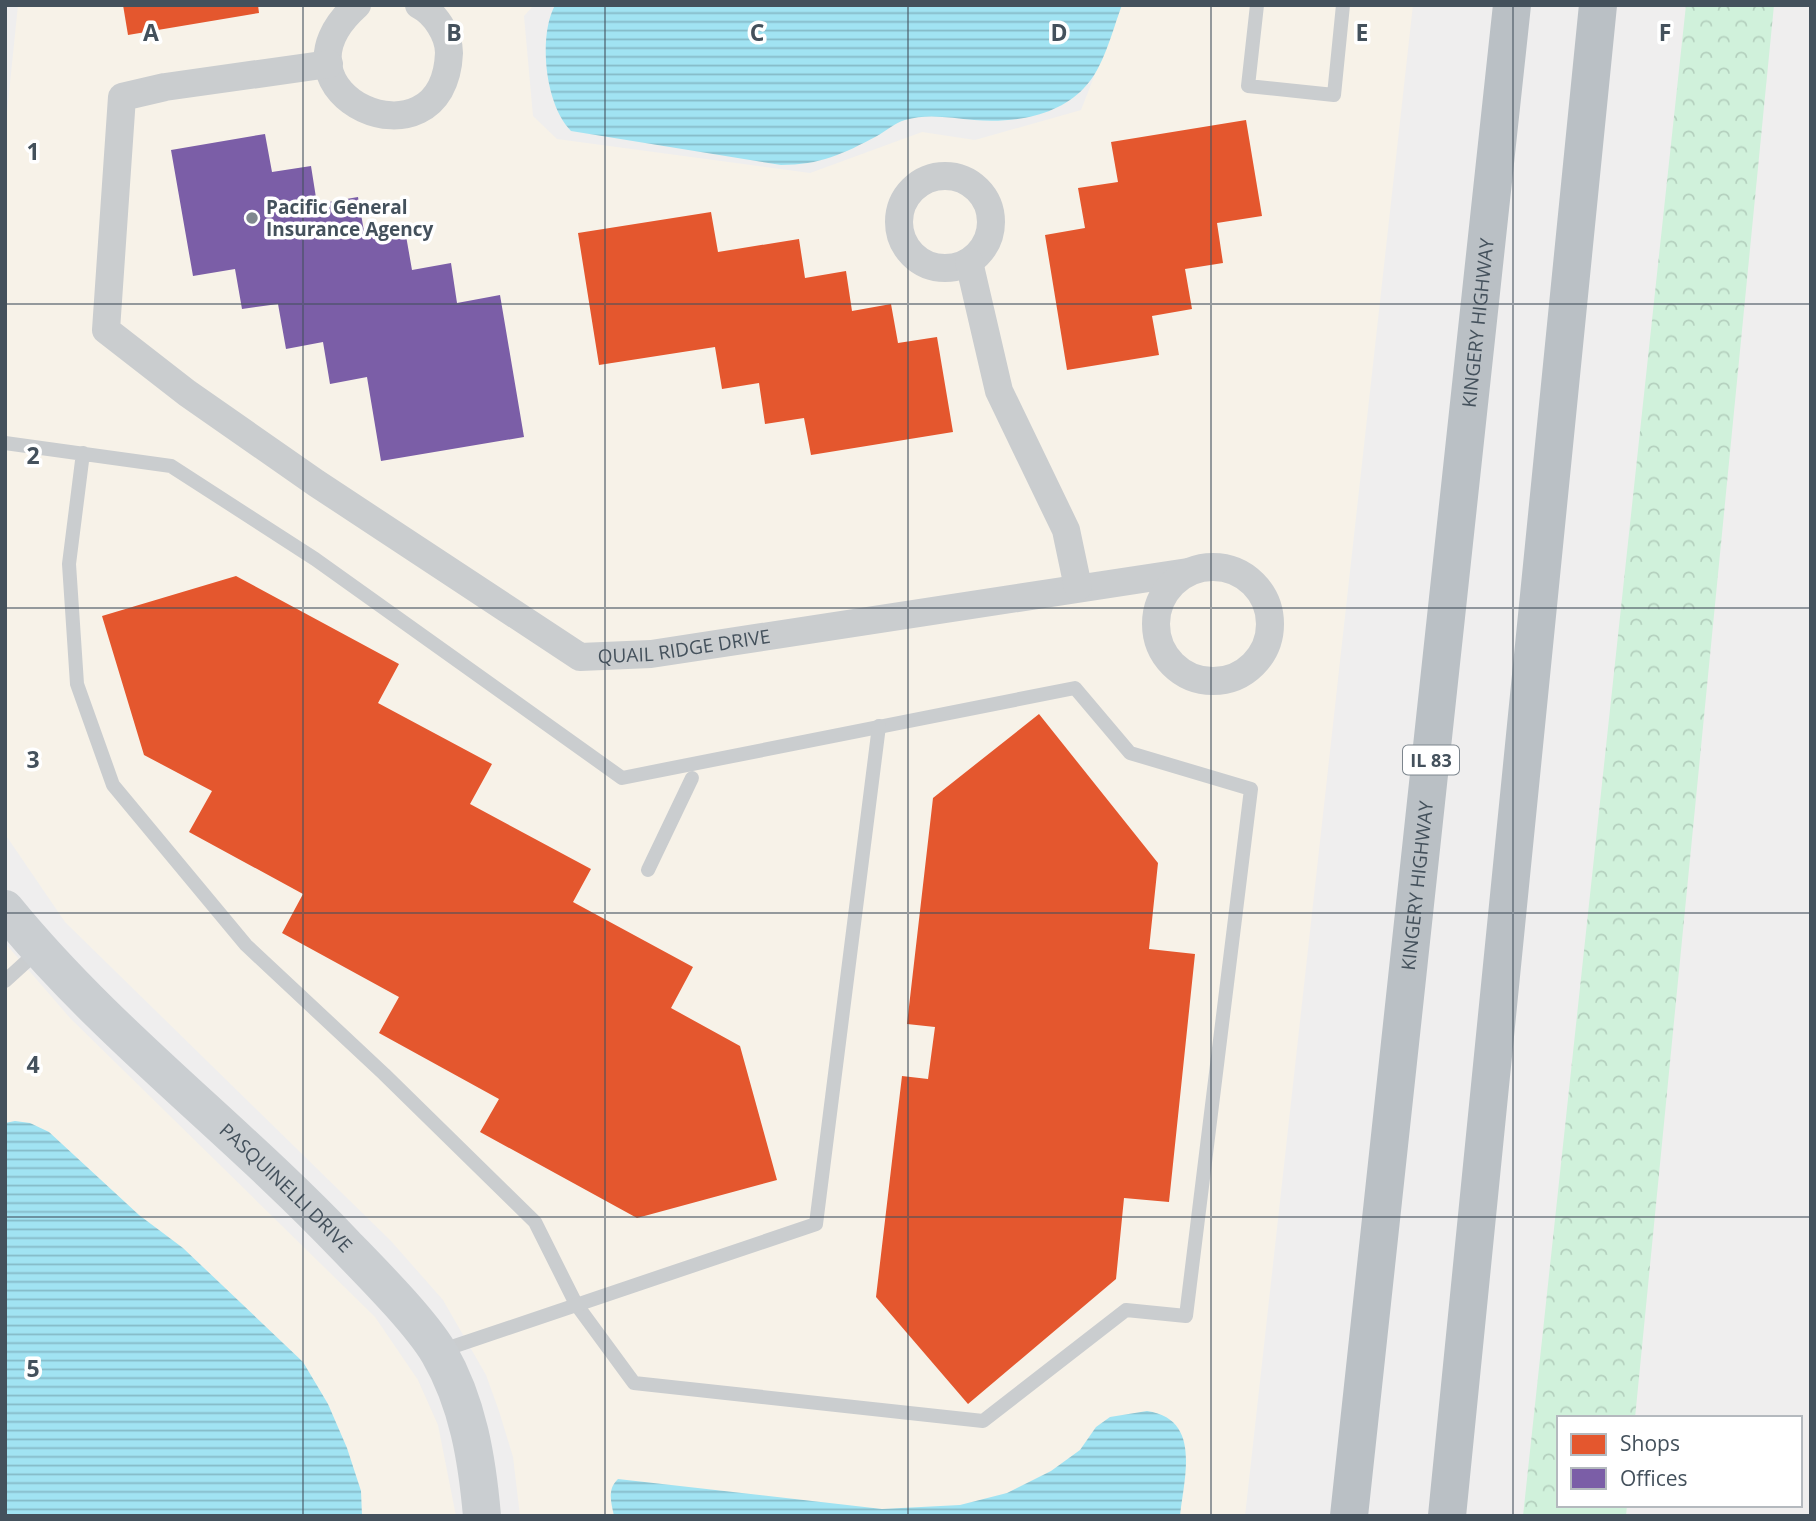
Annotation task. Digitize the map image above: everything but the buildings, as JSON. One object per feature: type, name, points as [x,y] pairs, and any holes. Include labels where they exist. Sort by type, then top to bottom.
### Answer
[{"type":"highway","name":"KINGERY HIGHWAY","points":[[1349,1516],[1513,5]]},
{"type":"highway","points":[[1447,1516],[1598,5]]},
{"type":"street","points":[[358,5],[341,20],[331,40],[329,64],[336,86],[352,104],[373,115],[397,116],[419,109],[437,94],[447,72],[449,49],[442,27],[419,5]]},
{"type":"street","name":"QUAIL RIDGE DRIVE","points":[[329,64],[165,87],[122,97],[106,330],[316,484],[580,657],[652,654],[1188,572],[1205,567],[1240,573],[1254,584],[1264,599],[1270,616],[1269,634],[1263,651],[1252,665],[1237,675],[1218,680],[1198,679],[1180,671],[1166,657],[1157,639],[1156,619],[1160,600],[1172,583],[1188,572]]},
{"type":"street","points":[[970,262],[999,391],[1066,530],[1078,587]]},
{"type":"street","name":"PASQUINELLI DRIVE","points":[[5,909],[39,950],[93,1006],[317,1216],[439,1352],[468,1420],[482,1516]]},
{"type":"lane","points":[[1256,5],[1248,86],[1334,94],[1343,5]]},
{"type":"lane","points":[[5,443],[83,453],[170,466],[315,559],[622,778],[1075,688],[1130,753],[1251,789],[1186,1316],[1126,1310],[983,1422],[634,1383],[576,1304],[535,1222],[384,1074],[246,945],[113,785],[78,684],[69,564],[83,453]]},
{"type":"lane","points":[[439,1352],[816,1224],[879,726]]},
{"type":"lane","points":[[648,870],[692,778]]},
{"type":"lane","points":[[5,981],[39,950]]},
{"type":"shaded area","points":[[18,5],[534,5],[524,16],[533,116],[557,139],[810,173],[922,132],[975,140],[1081,110],[1122,5],[1413,5],[1245,1516],[520,1516],[513,1457],[499,1411],[486,1375],[443,1300],[391,1241],[65,922],[5,834],[5,132]]},
{"type":"shaded area","points":[[5,943],[70,1018],[375,1317],[418,1380],[438,1425],[456,1516],[5,1516]]},
{"type":"green space","points":[[1686,5],[1774,5],[1635,1416],[1557,1416],[1557,1507],[1627,1507],[1626,1516],[1523,1516]]},
{"type":"water","points":[[555,5],[1122,5],[1107,49],[1091,80],[1061,106],[1018,119],[914,118],[898,123],[831,157],[808,163],[781,165],[571,131],[555,105],[547,70],[547,35]]},
{"type":"water","points":[[5,1123],[30,1123],[49,1132],[139,1215],[183,1248],[303,1362],[328,1404],[347,1448],[361,1491],[362,1516],[5,1516]]},
{"type":"water","points":[[1147,1411],[1164,1416],[1176,1425],[1183,1437],[1186,1468],[1180,1516],[614,1516],[612,1506],[611,1491],[618,1479],[882,1509],[960,1505],[1007,1493],[1051,1471],[1080,1450],[1096,1427],[1110,1417]]},
{"type":"place","name":"Pacific General Insurance Agency","points":[[252,218]]}]
